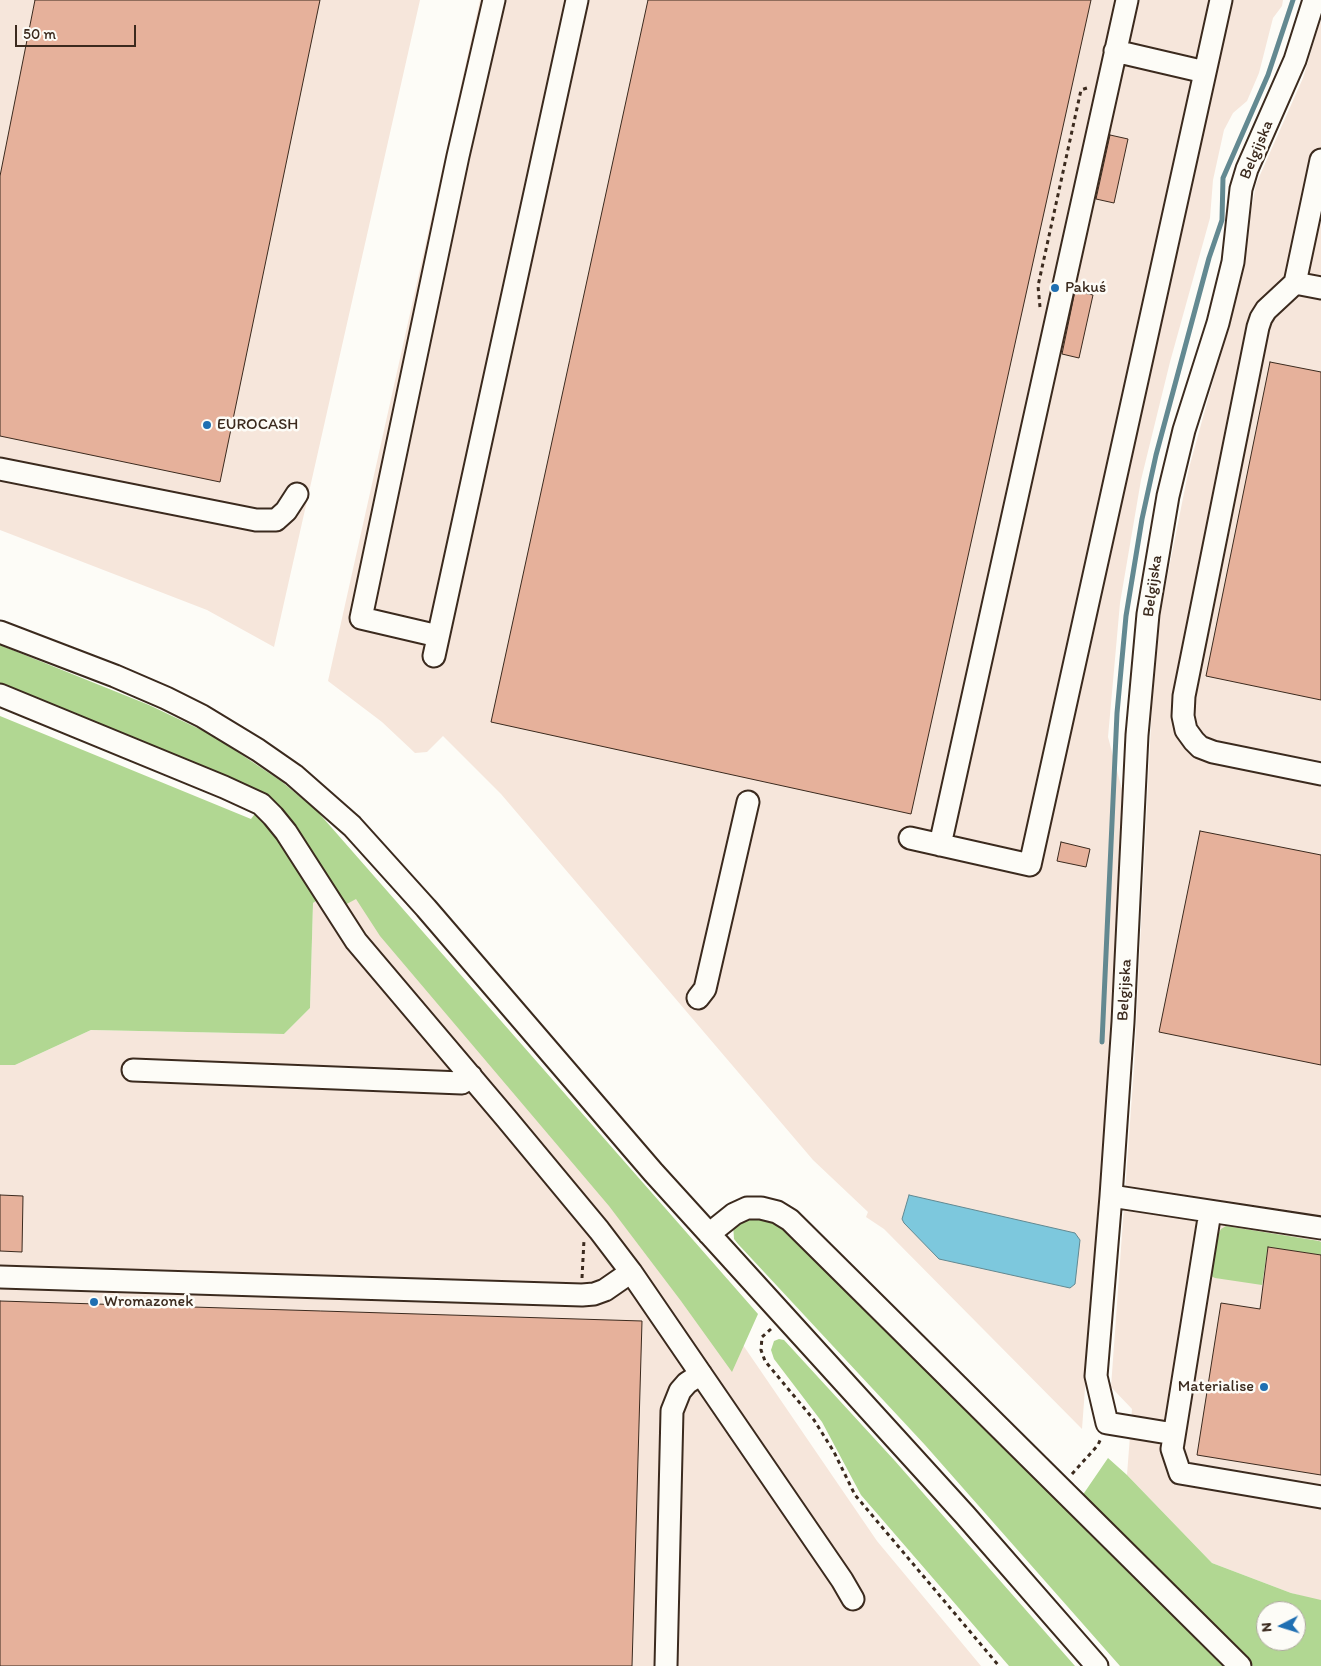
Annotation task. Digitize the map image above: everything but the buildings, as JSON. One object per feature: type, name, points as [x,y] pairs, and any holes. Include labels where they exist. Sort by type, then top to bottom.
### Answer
[{"type":"street","points":[[494,0],[458,156],[361,618],[436,646],[577,0]]},
{"type":"street","points":[[940,845],[1127,0]]},
{"type":"street","points":[[910,838],[1030,865],[1221,0]]},
{"type":"street","name":"Belgijska","points":[[1108,1423],[1096,1376],[1123,1022],[1137,735],[1148,614],[1168,496],[1182,440],[1218,323],[1233,262],[1241,189],[1247,169],[1295,60],[1314,0]]},
{"type":"street","points":[[1115,52],[1205,72]]},
{"type":"street","points":[[1321,160],[1295,282],[1260,318],[1184,696],[1183,716],[1186,730],[1194,741],[1206,750],[1321,774]]},
{"type":"street","points":[[1295,282],[1321,288]]},
{"type":"street","points":[[0,469],[256,520],[276,520],[286,511],[297,494]]},
{"type":"street","points":[[0,632],[114,676],[202,716],[258,750],[294,775],[320,797],[376,851],[652,1172],[959,1508],[1097,1666]]},
{"type":"street","points":[[0,695],[261,804],[286,832],[356,941],[599,1230],[631,1272],[842,1580],[853,1599]]},
{"type":"street","points":[[698,998],[705,989],[748,802]]},
{"type":"street","points":[[133,1070],[462,1083],[471,1076]]},
{"type":"street","points":[[1111,1196],[1321,1228]]},
{"type":"street","points":[[709,1234],[734,1214],[747,1208],[761,1208],[777,1212],[790,1220],[1240,1666]]},
{"type":"street","points":[[1210,1212],[1172,1449],[1180,1473],[1321,1497]]},
{"type":"street","points":[[0,1277],[582,1295],[594,1294],[605,1290],[631,1272]]},
{"type":"street","points":[[666,1666],[672,1411],[680,1391],[687,1383],[701,1374]]},
{"type":"street","points":[[1108,1423],[1174,1434]]},
{"type":"path","points":[[582,1295],[583,1241],[599,1230]]},
{"type":"path","points":[[784,1316],[762,1337],[761,1350],[765,1361],[814,1420],[834,1452],[855,1495],[998,1666]]},
{"type":"path","points":[[1060,1488],[1098,1445],[1108,1423]]},
{"type":"shaded area","points":[[0,0],[420,0],[274,647],[207,610],[0,530]]},
{"type":"shaded area","points":[[480,0],[1283,0],[1282,6],[1273,18],[1259,73],[1247,101],[1233,113],[1224,130],[1213,180],[1210,218],[1170,362],[1141,480],[1120,603],[1108,737],[1124,797],[1117,957],[1082,1429],[884,1229],[866,1217],[868,1212],[813,1160],[501,794],[443,736],[427,752],[415,753],[382,722],[328,681]]},
{"type":"shaded area","points":[[1321,18],[1321,1600],[1319,1601],[1291,1593],[1212,1563],[1127,1475],[1132,1409],[1111,1387],[1134,1067],[1152,704],[1159,618],[1189,468],[1234,305],[1256,184],[1303,78]]},
{"type":"shaded area","points":[[363,873],[650,1209],[877,1541],[981,1666],[0,1666],[0,1065],[15,1065],[91,1030],[284,1034],[310,1008],[313,903]]},
{"type":"green space","points":[[0,645],[149,705],[212,735],[281,781],[317,811],[758,1314],[732,1372],[609,1206],[380,936],[356,899],[343,906],[290,820],[0,685]]},
{"type":"green space","points":[[0,716],[251,819],[257,811],[267,821],[319,899],[313,903],[310,1008],[284,1034],[91,1030],[15,1065],[0,1065]]},
{"type":"green space","points":[[740,1216],[773,1220],[784,1228],[1225,1666],[1120,1666],[925,1445],[738,1244],[734,1239],[733,1224]]},
{"type":"green space","points":[[1226,1226],[1319,1241],[1321,1242],[1321,1255],[1268,1247],[1262,1285],[1215,1278],[1211,1276],[1218,1235],[1221,1229]]},
{"type":"green space","points":[[784,1340],[895,1461],[1075,1666],[1009,1666],[861,1495],[822,1422],[774,1359],[771,1350],[774,1341]]},
{"type":"green space","points":[[1108,1458],[1127,1475],[1212,1563],[1291,1593],[1321,1600],[1321,1666],[1253,1666],[1082,1496]]},
{"type":"water","points":[[909,1195],[1075,1233],[1080,1240],[1075,1284],[1070,1288],[939,1259],[902,1219]]},
{"type":"waterway","points":[[1102,1042],[1117,713],[1126,616],[1142,519],[1156,455],[1209,258],[1222,220],[1223,178],[1268,75],[1293,0]]},
{"type":"place","name":"Pakuś","points":[[1055,288]]},
{"type":"place","name":"EUROCASH","points":[[207,425]]},
{"type":"place","name":"Wromazonek","points":[[94,1302]]},
{"type":"place","name":"Materialise","points":[[1264,1387]]}]
